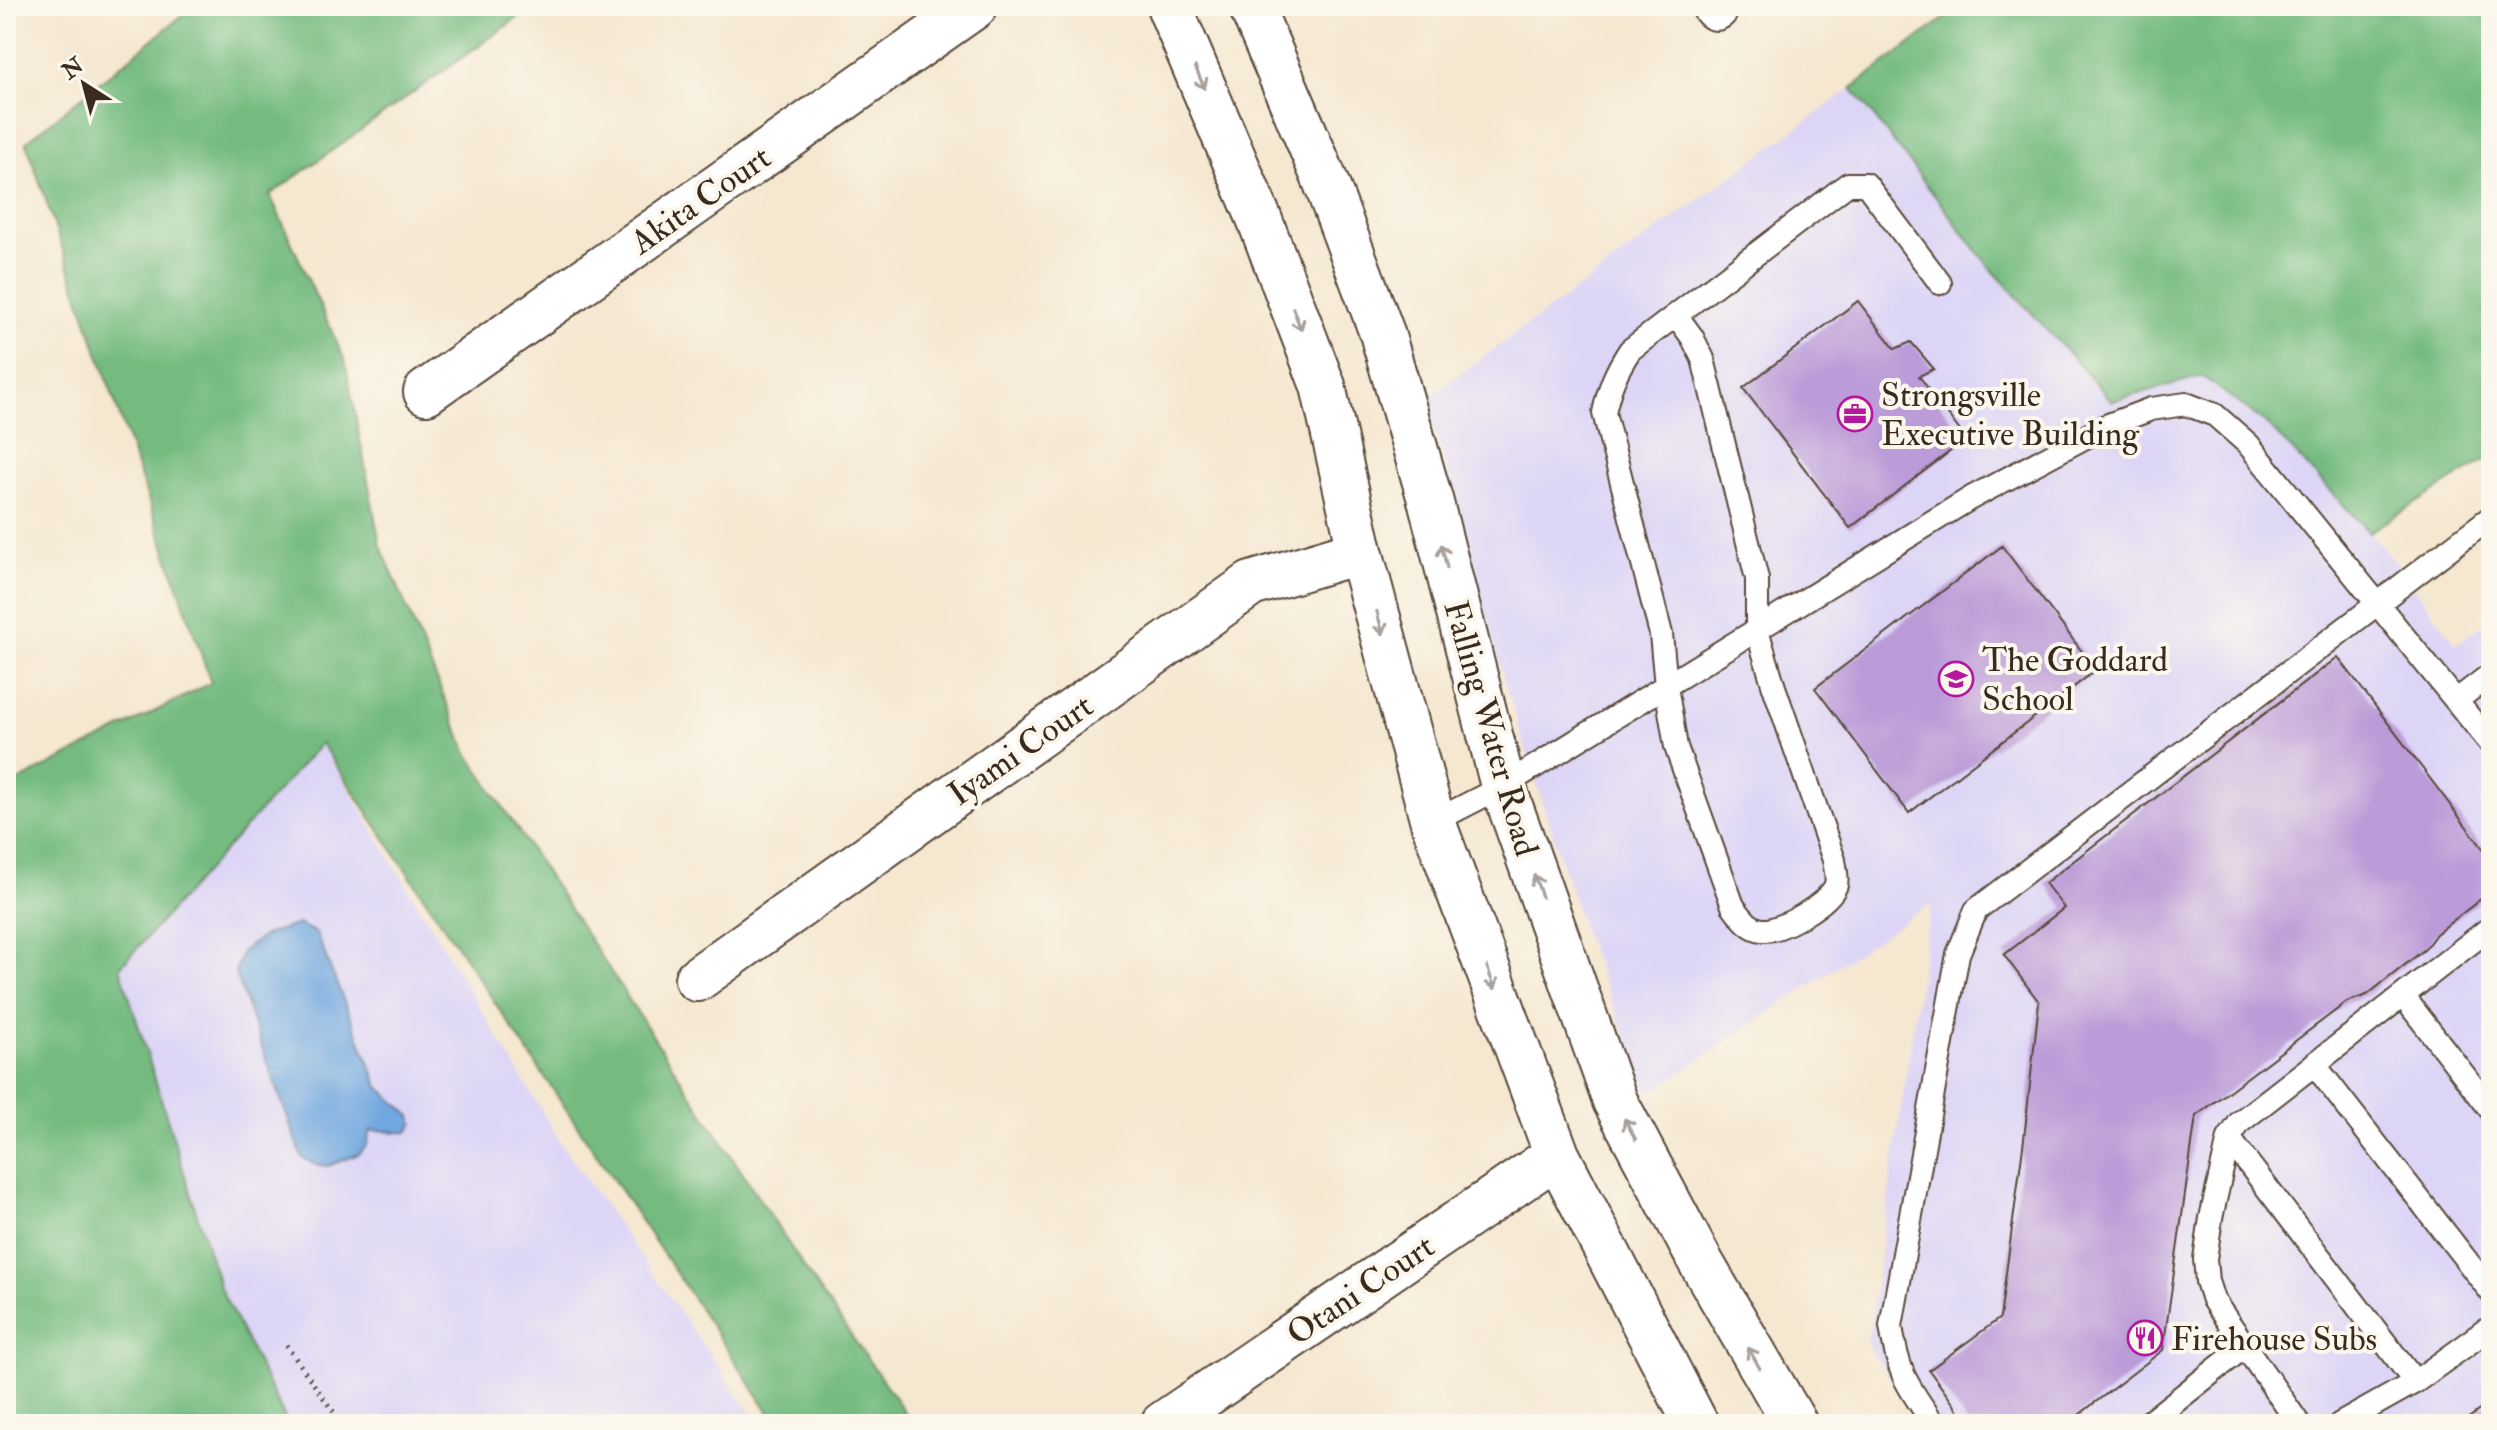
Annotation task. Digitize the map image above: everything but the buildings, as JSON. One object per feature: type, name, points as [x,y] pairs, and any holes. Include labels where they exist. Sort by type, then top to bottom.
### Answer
[{"type":"street","name":"Akita Court","points":[[426,392],[975,6]]},
{"type":"street","points":[[1169,6],[1259,218],[1323,386],[1360,551],[1433,822],[1557,1155],[1696,1424]]},
{"type":"street","name":"Falling Water Road","points":[[1251,6],[1325,180],[1382,333],[1431,503],[1503,786],[1615,1101],[1706,1272],[1795,1424]]},
{"type":"street","name":"Iyami Court","points":[[697,979],[1251,584],[1360,551]]},
{"type":"street","name":"Otani Court","points":[[1163,1424],[1557,1155]]},
{"type":"lane","points":[[1676,315],[1703,359],[1757,579],[1757,630],[1834,860],[1838,881],[1832,894],[1780,928],[1761,930],[1746,923],[1733,906],[1676,747],[1661,634],[1604,413],[1613,379],[1630,350],[1848,184],[1866,184],[1940,283]]},
{"type":"lane","points":[[1433,822],[1503,786],[1971,498],[2106,426],[2151,409],[2186,404],[2215,415],[2248,444],[2491,744]]},
{"type":"lane","points":[[1934,1424],[1905,1382],[1896,1361],[1891,1326],[1958,954],[1976,910],[2491,517]]},
{"type":"lane","points":[[2457,700],[2491,674]]},
{"type":"lane","points":[[2299,1424],[2213,1300],[2207,1281],[2205,1259],[2209,1232],[2229,1138],[2240,1122],[2491,927]]},
{"type":"lane","points":[[2403,996],[2491,1110]]},
{"type":"lane","points":[[2314,1064],[2491,1292]]},
{"type":"lane","points":[[2229,1138],[2415,1382]]},
{"type":"lane","points":[[2340,1424],[2415,1382],[2491,1327]]},
{"type":"lane","points":[[2147,1424],[2244,1347]]},
{"type":"path","points":[[286,1345],[342,1424]]},
{"type":"shaded area","points":[[1852,88],[1988,265],[2111,401],[2202,375],[2269,426],[2390,555],[2456,644],[2491,619],[2491,1424],[1921,1424],[1867,1344],[1931,903],[1649,1094],[1585,936],[1505,684],[1426,399]]},
{"type":"shaded area","points":[[321,743],[564,1148],[759,1424],[288,1424],[220,1288],[120,967]]},
{"type":"green space","points":[[194,6],[534,6],[270,195],[345,361],[380,544],[467,752],[815,1284],[913,1424],[777,1424],[321,743],[120,967],[220,1288],[288,1424],[6,1424],[6,787],[211,683],[26,142]]},
{"type":"green space","points":[[1961,6],[2491,6],[2491,457],[2369,532],[2269,426],[2202,376],[2112,401],[1988,265],[1852,88]]},
{"type":"water","points":[[298,924],[316,933],[379,1087],[411,1116],[414,1123],[408,1132],[370,1131],[367,1145],[359,1154],[328,1166],[314,1164],[302,1157],[235,973],[242,951],[265,935]]},
{"type":"place","name":"Strongsville Executive Building","points":[[1855,414]]},
{"type":"place","name":"The Goddard School","points":[[1956,679]]},
{"type":"place","name":"Firehouse Subs","points":[[2145,1338]]}]
